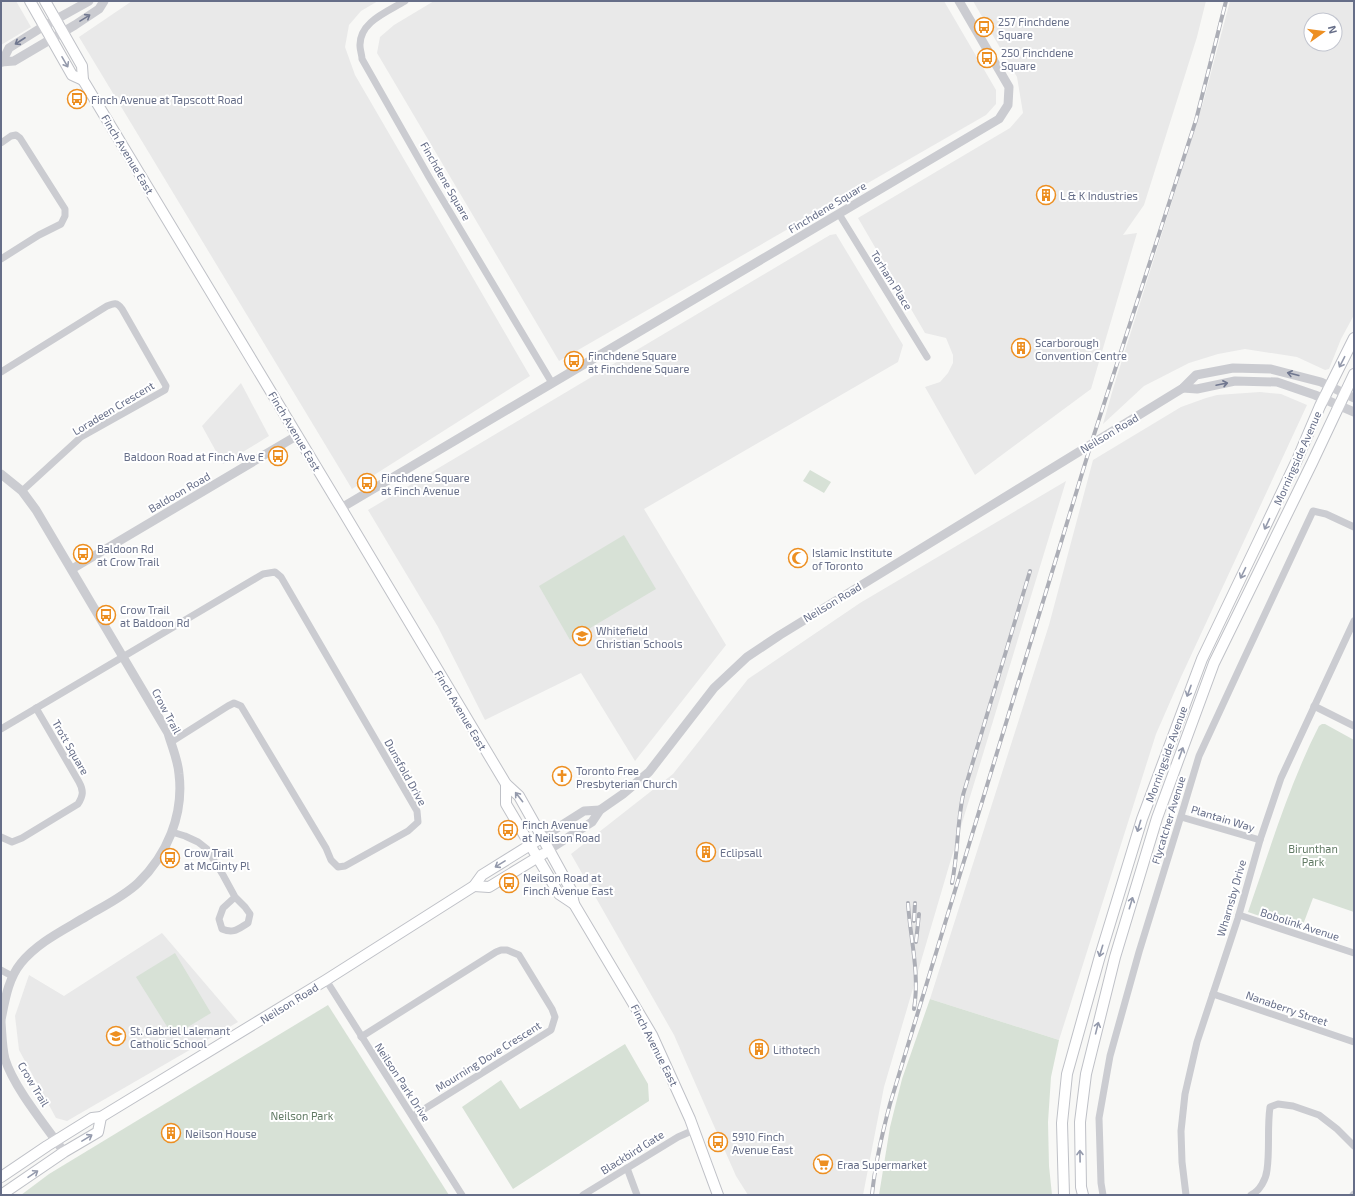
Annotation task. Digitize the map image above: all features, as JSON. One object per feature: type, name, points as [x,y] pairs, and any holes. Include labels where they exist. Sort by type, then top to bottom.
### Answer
[{"type":"main road","name":"Finch Avenue East","points":[[30,1],[72,75],[83,80]]},
{"type":"main road","name":"Finch Avenue East","points":[[45,1],[82,66],[83,80],[298,435],[506,784],[519,796],[550,849],[571,890],[574,904],[652,1035],[683,1102],[718,1195]]},
{"type":"main road","name":"Morningside Avenue","points":[[1064,1195],[1062,1123],[1067,1074],[1100,956],[1142,819],[1202,659],[1354,338]]},
{"type":"main road","name":"Morningside Avenue","points":[[1083,1195],[1081,1187],[1080,1122],[1086,1074],[1115,957],[1157,818],[1214,663],[1354,374]]},
{"type":"main road","points":[[1260,538],[1272,544]]},
{"type":"main road","name":"Finch Avenue East","points":[[506,784],[506,804],[559,894],[574,904]]},
{"type":"main road","name":"Neilson Road","points":[[1,1178],[56,1140],[92,1118],[101,1117],[203,1057],[326,980],[474,886],[482,875],[543,837]]},
{"type":"main road","name":"Neilson Road","points":[[474,886],[489,887],[550,849]]},
{"type":"main road","points":[[1,1195],[64,1152],[99,1131],[101,1117]]},
{"type":"main road","points":[[1062,1123],[1080,1122]]},
{"type":"street","points":[[2,62],[10,48],[44,26],[89,1]]},
{"type":"street","points":[[2,62],[14,61],[63,32],[99,9],[104,1]]},
{"type":"street","name":"Finchdene Square","points":[[405,1],[366,26],[362,33],[360,47],[362,59],[429,177],[552,384]]},
{"type":"street","name":"Finchdene Square","points":[[341,508],[999,119],[1008,105],[1009,87],[959,1]]},
{"type":"street","points":[[1,143],[11,136],[16,135],[20,138],[65,210],[65,216],[61,224],[39,235],[1,259]]},
{"type":"street","name":"Torham Place","points":[[839,214],[927,357]]},
{"type":"street","name":"Loradeen Crescent","points":[[1,372],[113,303],[117,304],[122,309],[166,386],[164,390],[81,437],[22,491]]},
{"type":"street","name":"Neilson Road","points":[[550,849],[592,822],[600,810],[649,772],[714,688],[747,657],[780,634],[1184,388],[1196,375],[1233,368],[1271,369],[1315,380],[1345,392],[1354,398]]},
{"type":"street","points":[[1184,388],[1197,389],[1235,381],[1277,382],[1324,399],[1354,412]]},
{"type":"street","name":"Baldoon Road","points":[[72,569],[298,435]]},
{"type":"street","name":"Crow Trail","points":[[1,474],[22,491],[36,510],[72,569],[168,733],[179,773],[180,798],[172,832],[167,845],[156,862],[137,884],[115,900],[44,942],[20,963],[12,976],[4,1001],[1,1021],[3,1059],[16,1082],[64,1152]]},
{"type":"street","name":"Flycatcher Avenue","points":[[1103,1195],[1101,1183],[1099,1118],[1110,1056],[1139,952],[1199,756],[1314,511],[1326,514],[1354,527]]},
{"type":"street","name":"Dunsfold Drive","points":[[123,656],[263,574],[275,572],[281,577],[417,811],[418,822],[408,831],[346,866],[338,867],[334,865],[326,848],[241,706],[234,703],[228,706],[170,742]]},
{"type":"street","name":"Wharnsby Drive","points":[[1186,1195],[1182,1162],[1181,1130],[1185,1094],[1198,1042],[1239,915],[1260,840],[1281,778],[1354,621]]},
{"type":"street","points":[[1,729],[123,656]]},
{"type":"street","points":[[1314,706],[1354,726]]},
{"type":"street","name":"Trott Square","points":[[1,837],[12,842],[22,838],[78,804],[83,795],[81,786],[36,708]]},
{"type":"street","name":"Neilson Road","points":[[543,837],[584,811],[600,810]]},
{"type":"street","name":"Plantain Way","points":[[1181,817],[1260,840]]},
{"type":"street","points":[[172,832],[191,838],[207,848],[224,875],[235,897],[250,914],[248,922],[230,932],[222,929],[219,919],[223,908],[235,897]]},
{"type":"street","name":"Bobolink Avenue","points":[[1239,915],[1354,953]]},
{"type":"street","name":"Mourning Dove Crescent","points":[[362,1037],[496,952],[501,950],[512,951],[522,958],[555,1016],[551,1030],[413,1116]]},
{"type":"street","points":[[1,970],[12,976]]},
{"type":"street","name":"Neilson Park Drive","points":[[326,980],[462,1195]]},
{"type":"street","name":"Nanaberry Street","points":[[1213,994],[1354,1042]]},
{"type":"street","points":[[1251,1195],[1261,1187],[1267,1171],[1268,1118],[1270,1107],[1278,1104],[1292,1106],[1319,1115],[1337,1129],[1354,1146]]},
{"type":"street","name":"Blackbird Gate","points":[[583,1195],[678,1137],[694,1130]]},
{"type":"street","points":[[627,1168],[637,1195]]},
{"type":"shaded area","points":[[1,1],[16,1],[31,27],[1,45]]},
{"type":"shaded area","points":[[132,1],[378,1],[361,11],[349,25],[345,47],[355,75],[530,376],[352,489],[79,37]]},
{"type":"shaded area","points":[[434,1],[944,1],[996,90],[996,104],[986,115],[559,361],[377,53],[380,37],[394,25]]},
{"type":"shaded area","points":[[973,1],[1206,1],[1197,37],[1144,205],[1123,235],[1137,233],[1091,389],[975,475],[925,387],[940,382],[948,373],[953,363],[953,355],[946,338],[925,333],[858,218],[1010,128],[1023,113],[1017,77]]},
{"type":"shaded area","points":[[1230,1],[1354,1],[1354,315],[1341,339],[1329,369],[1325,370],[1297,357],[1245,349],[1218,354],[1189,363],[1144,386],[1103,424],[1203,103]]},
{"type":"shaded area","points":[[836,234],[903,345],[898,362],[644,509],[726,645],[635,761],[581,673],[485,720],[438,627],[368,510],[830,235]]},
{"type":"shaded area","points":[[241,383],[269,436],[223,464],[202,426]]},
{"type":"shaded area","points":[[1260,392],[1281,394],[1307,405],[1156,734],[1059,1040],[930,999],[1049,625],[1093,460],[1181,407],[1217,395]]},
{"type":"shaded area","points":[[1066,481],[949,866],[884,1087],[863,1195],[748,1195],[736,1176],[674,1035],[571,854],[673,774],[748,679],[860,603]]},
{"type":"shaded area","name":"St. Gabriel Lalemant Catholic School","points":[[162,933],[238,1022],[67,1121],[56,1118],[19,1050],[15,1016],[29,975],[64,996]]},
{"type":"green space","points":[[810,470],[831,482],[824,493],[803,481]]},
{"type":"green space","points":[[624,535],[656,589],[570,640],[539,586]]},
{"type":"green space","name":"Birunthan Park","points":[[1325,724],[1354,740],[1354,912],[1313,898],[1301,930],[1248,912],[1298,771],[1319,726]]},
{"type":"green space","points":[[175,953],[211,1013],[173,1036],[136,977]]},
{"type":"green space","points":[[930,999],[1059,1040],[1051,1077],[1048,1122],[1049,1166],[1052,1195],[879,1195],[890,1127],[902,1079]]},
{"type":"green space","name":"Neilson Park","points":[[328,1005],[449,1195],[21,1195],[49,1174]]},
{"type":"green space","points":[[625,1044],[648,1084],[649,1101],[513,1189],[462,1107],[501,1080],[520,1109]]},
{"type":"railway","points":[[872,1195],[879,1149],[890,1104],[1091,444],[1196,120],[1226,1]]},
{"type":"railway","points":[[952,883],[963,795],[1030,571]]},
{"type":"railway","points":[[908,903],[916,982],[914,1009]]},
{"type":"railway","points":[[914,921],[915,903]]},
{"type":"railway","points":[[916,942],[919,914]]},
{"type":"place","name":"257 Finchdene Square","points":[[984,27]]},
{"type":"place","name":"250 Finchdene Square","points":[[987,58]]},
{"type":"place","name":"Finch Avenue at Tapscott Road","points":[[77,99]]},
{"type":"place","name":"L & K Industries","points":[[1046,195]]},
{"type":"place","name":"Scarborough Convention Centre","points":[[1021,348]]},
{"type":"place","name":"Finchdene Square at Finchdene Square","points":[[574,361]]},
{"type":"place","name":"Baldoon Road at Finch Ave E","points":[[278,456]]},
{"type":"place","name":"Finchdene Square at Finch Avenue","points":[[367,483]]},
{"type":"place","name":"Baldoon Rd at Crow Trail","points":[[83,554]]},
{"type":"place","name":"Islamic Institute of Toronto","points":[[798,558]]},
{"type":"place","name":"Crow Trail at Baldoon Rd","points":[[106,615]]},
{"type":"place","name":"Whitefield Christian Schools","points":[[582,636]]},
{"type":"place","name":"Toronto Free Presbyterian Church","points":[[562,776]]},
{"type":"place","name":"Finch Avenue at Neilson Road","points":[[508,830]]},
{"type":"place","name":"Eclipsall","points":[[706,852]]},
{"type":"place","name":"Crow Trail at McGinty Pl","points":[[170,858]]},
{"type":"place","name":"Neilson Road at Finch Avenue East","points":[[509,883]]},
{"type":"place","name":"St. Gabriel Lalemant Catholic School","points":[[116,1036]]},
{"type":"place","name":"Lithotech","points":[[759,1049]]},
{"type":"place","name":"Neilson House","points":[[171,1133]]},
{"type":"place","name":"5910 Finch Avenue East","points":[[718,1142]]},
{"type":"place","name":"Eraa Supermarket","points":[[823,1164]]}]
